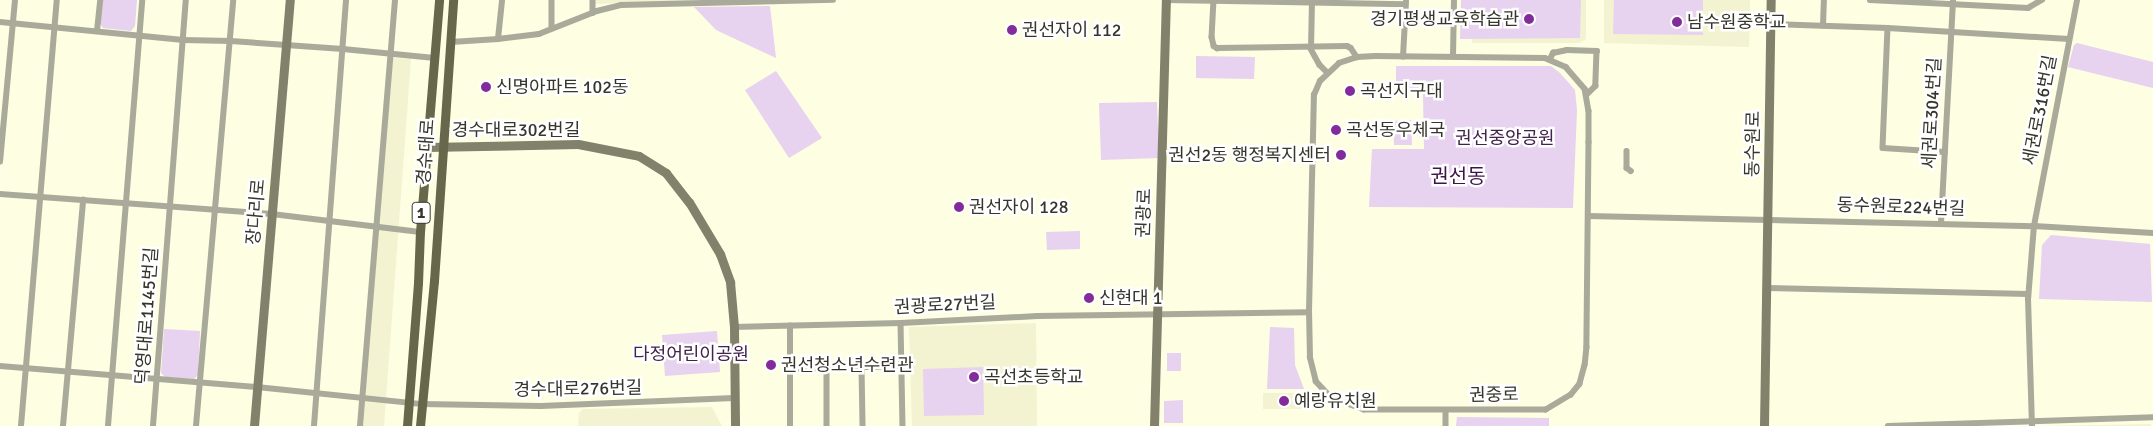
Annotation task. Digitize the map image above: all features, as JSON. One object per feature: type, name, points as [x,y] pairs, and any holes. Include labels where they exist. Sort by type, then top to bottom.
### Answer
[{"type":"main road","name":"경수대로","points":[[407,426],[420,232],[439,0]]},
{"type":"main road","name":"경수대로","points":[[420,426],[434,281],[453,0]]},
{"type":"street","points":[[0,162],[15,0]]},
{"type":"street","points":[[21,426],[57,0]]},
{"type":"street","points":[[97,31],[100,0]]},
{"type":"street","points":[[108,426],[142,0]]},
{"type":"street","name":"덕영대로1145번길","points":[[152,426],[186,0]]},
{"type":"street","points":[[196,426],[231,41],[233,0]]},
{"type":"street","name":"장다리로","points":[[254,426],[290,0]]},
{"type":"street","points":[[314,426],[318,393],[346,0]]},
{"type":"street","points":[[360,426],[395,0]]},
{"type":"street","points":[[498,39],[502,0]]},
{"type":"street","points":[[552,0],[552,28]]},
{"type":"street","points":[[593,0],[593,13]]},
{"type":"street","points":[[451,42],[539,34],[593,13],[621,5],[833,0]]},
{"type":"street","points":[[1166,0],[1406,2],[1403,56]]},
{"type":"street","name":"권광로","points":[[1154,426],[1166,0]]},
{"type":"street","points":[[1453,57],[1454,0]]},
{"type":"street","name":"동수원로","points":[[1764,426],[1772,0]]},
{"type":"street","points":[[1823,26],[1824,0]]},
{"type":"street","points":[[1870,0],[1953,2],[2028,8],[2042,0]]},
{"type":"street","name":"세권로316번길","points":[[2032,424],[2028,294],[2034,226],[2077,0]]},
{"type":"street","points":[[1214,1],[1212,37],[1216,48],[1347,46],[1351,48],[1357,57]]},
{"type":"street","points":[[1312,1],[1311,48],[1320,65],[1327,72],[1339,63],[1357,57],[1550,59],[1573,73],[1587,95],[1596,86],[1597,51],[1566,50],[1553,53],[1550,59]]},
{"type":"street","name":"세권로304번길","points":[[1941,223],[1953,2]]},
{"type":"street","points":[[0,22],[183,40],[231,41],[435,58]]},
{"type":"street","points":[[1771,24],[1888,28],[2069,39]]},
{"type":"street","points":[[1888,28],[1883,148],[1945,152]]},
{"type":"street","name":"권중로","points":[[1327,72],[1320,81],[1314,95],[1312,113],[1309,312],[1312,371],[1316,382],[1331,398],[1364,410],[1546,410],[1571,395],[1580,384],[1587,347],[1587,95]]},
{"type":"street","name":"경수대로302번길","points":[[427,148],[578,144],[639,156],[666,174],[689,202],[720,254],[730,282],[734,328],[735,426]]},
{"type":"street","points":[[1627,151],[1627,168],[1631,171]]},
{"type":"street","points":[[0,194],[272,214],[420,232]]},
{"type":"street","points":[[63,426],[83,200]]},
{"type":"street","name":"동수원로224번길","points":[[1588,216],[1941,223],[2153,233]]},
{"type":"street","points":[[1767,288],[2028,294]]},
{"type":"street","name":"권광로27번길","points":[[734,328],[901,323],[1037,316],[1309,312]]},
{"type":"street","points":[[901,323],[903,426]]},
{"type":"street","points":[[790,326],[790,426]]},
{"type":"street","name":"경수대로276번길","points":[[0,366],[257,386],[409,404],[541,406],[734,398]]},
{"type":"street","points":[[789,369],[902,366]]},
{"type":"street","points":[[862,367],[863,426]]},
{"type":"street","points":[[827,368],[827,426]]},
{"type":"street","points":[[1446,410],[1446,426]]},
{"type":"street","points":[[1888,426],[2032,424],[2153,417]]},
{"type":"shaded area","points":[[594,0],[720,0],[594,4]]},
{"type":"shaded area","name":"경기평생교육학습관","points":[[1472,0],[1586,0],[1586,39],[1579,43],[1472,43]]},
{"type":"shaded area","name":"남수원중학교","points":[[1604,0],[1750,0],[1749,47],[1604,43]]},
{"type":"shaded area","points":[[393,58],[411,59],[384,426],[361,426]]},
{"type":"shaded area","name":"곡선초등학교","points":[[1036,323],[1037,426],[912,426],[909,327]]},
{"type":"shaded area","name":"예랑유치원","points":[[1263,393],[1306,393],[1305,409],[1263,409]]},
{"type":"shaded area","points":[[712,407],[722,426],[578,426],[579,413],[583,409]]},
{"type":"shaded area","points":[[2151,424],[2151,426],[2046,426]]},
{"type":"green space","points":[[103,0],[137,0],[135,26],[131,31],[103,28],[100,24]]},
{"type":"green space","name":"경기평생교육학습관","points":[[1461,0],[1581,0],[1580,38],[1460,39]]},
{"type":"green space","points":[[1614,0],[1703,0],[1703,35],[1613,34]]},
{"type":"green space","points":[[770,6],[776,58],[716,30],[694,7]]},
{"type":"green space","points":[[2077,43],[2153,62],[2153,88],[2068,67],[2074,45]]},
{"type":"green space","points":[[1196,56],[1255,57],[1254,79],[1196,78]]},
{"type":"green space","name":"권선중앙공원","points":[[1396,66],[1551,66],[1560,73],[1575,90],[1577,110],[1573,208],[1369,207],[1372,149],[1424,149],[1423,93],[1396,93]]},
{"type":"green space","points":[[776,71],[822,138],[789,158],[745,90]]},
{"type":"green space","points":[[1157,102],[1159,158],[1101,160],[1099,103]]},
{"type":"green space","points":[[1411,120],[1412,145],[1394,145],[1393,121]]},
{"type":"green space","points":[[1080,231],[1080,249],[1047,250],[1046,232]]},
{"type":"green space","points":[[2051,235],[2150,244],[2152,302],[2039,299],[2042,245]]},
{"type":"green space","points":[[1270,327],[1294,328],[1295,365],[1304,389],[1267,389]]},
{"type":"green space","points":[[164,329],[200,331],[198,375],[194,379],[165,377],[161,373]]},
{"type":"green space","name":"다정어린이공원","points":[[717,331],[720,372],[665,376],[662,335]]},
{"type":"green space","points":[[1167,353],[1181,353],[1181,371],[1167,371]]},
{"type":"green space","points":[[983,367],[984,415],[924,416],[923,369]]},
{"type":"green space","points":[[1183,400],[1183,423],[1164,423],[1164,401]]},
{"type":"green space","points":[[1457,417],[1549,418],[1549,426],[1456,426]]},
{"type":"place","name":"경기평생교육학습관","points":[[1529,19]]},
{"type":"place","name":"남수원중학교","points":[[1677,22]]},
{"type":"place","name":"권선자이 112","points":[[1012,30]]},
{"type":"place","name":"신명아파트 102동","points":[[486,87]]},
{"type":"place","name":"곡선지구대","points":[[1350,91]]},
{"type":"place","name":"곡선동우체국","points":[[1336,130]]},
{"type":"place","name":"권선2동 행정복지센터","points":[[1341,155]]},
{"type":"place","name":"권선자이 128","points":[[959,207]]},
{"type":"place","name":"신현대 1","points":[[1089,298]]},
{"type":"place","name":"권선청소년수련관","points":[[771,365]]},
{"type":"place","name":"곡선초등학교","points":[[974,377]]},
{"type":"place","name":"예랑유치원","points":[[1284,401]]},
{"type":"district","name":"권선동","points":[[1458,176]]}]
